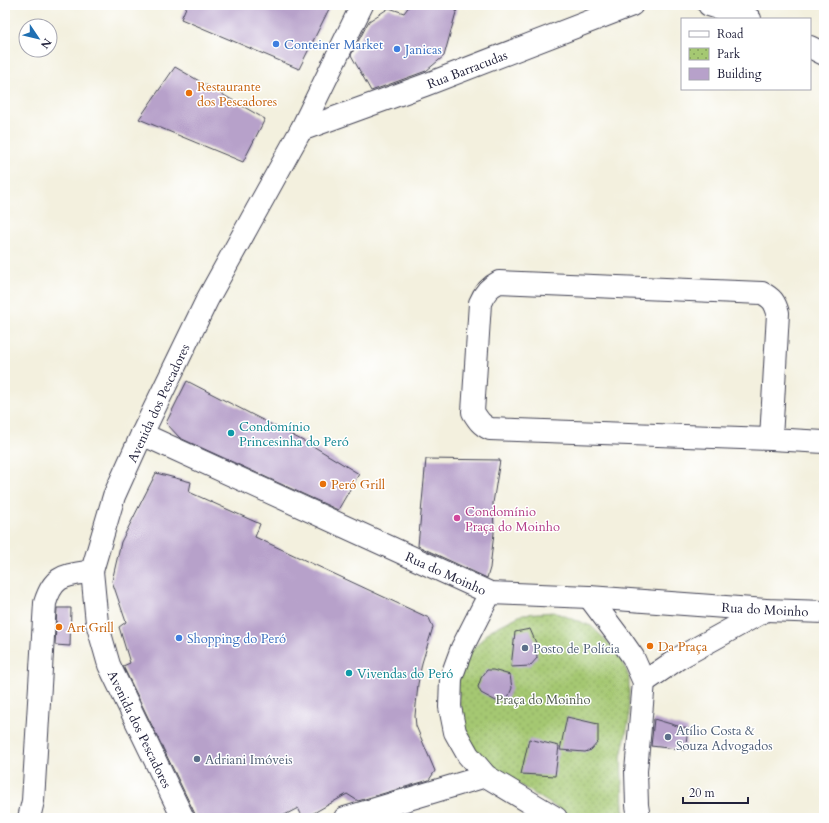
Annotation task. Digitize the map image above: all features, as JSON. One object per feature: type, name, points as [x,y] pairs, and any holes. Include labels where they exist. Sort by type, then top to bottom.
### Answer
[{"type":"street","name":"Avenida dos Pescadores","points":[[183,818],[109,665],[97,623],[92,571],[114,496],[142,434],[207,300],[301,130],[362,5]]},
{"type":"street","name":"Rua Barracudas","points":[[301,130],[425,85],[632,5]]},
{"type":"street","points":[[709,5],[747,18]]},
{"type":"street","points":[[811,48],[824,54]]},
{"type":"street","points":[[771,439],[778,313],[775,303],[770,297],[762,293],[499,282],[490,286],[484,294],[480,303],[473,412],[482,425],[490,429],[824,442]]},
{"type":"street","name":"Rua do Moinho","points":[[142,434],[490,593],[589,597],[766,610],[824,612]]},
{"type":"street","points":[[34,812],[45,603],[49,591],[55,582],[63,576],[92,571]]},
{"type":"street","points":[[490,593],[462,648],[451,678],[450,707],[455,732],[468,755],[486,776],[556,818]]},
{"type":"street","points":[[589,597],[632,657],[644,682],[636,771],[639,818]]},
{"type":"street","points":[[644,682],[679,658],[766,610]]},
{"type":"street","points":[[345,818],[486,776]]},
{"type":"green space","points":[[5,5],[10,5],[5,62]]},
{"type":"green space","name":"Praça do Moinho","points":[[554,612],[591,626],[620,654],[629,677],[629,720],[621,757],[623,809],[626,818],[574,818],[477,759],[463,738],[457,683],[471,651],[491,630],[523,614]]},
{"type":"building","name":"Conteiner Market","points":[[187,5],[331,5],[299,69],[181,19]]},
{"type":"building","name":"Janicas","points":[[410,5],[458,5],[444,56],[426,71],[371,91],[351,55],[369,21],[389,8],[404,13]]},
{"type":"building","name":"Restaurante dos Pescadores","points":[[175,67],[265,119],[243,162],[139,119]]},
{"type":"building","name":"Condomínio Princesinha do Peró","points":[[187,381],[313,446],[359,474],[338,510],[180,438],[166,423]]},
{"type":"building","name":"Condomínio Praça do Moinho","points":[[426,459],[500,460],[493,503],[494,533],[490,568],[487,578],[418,546]]},
{"type":"building","points":[[156,473],[191,482],[189,492],[260,524],[255,537],[429,618],[433,627],[422,663],[418,684],[415,716],[416,726],[435,771],[429,780],[358,801],[347,794],[305,818],[303,818],[298,808],[279,818],[197,818],[123,666],[130,663],[119,627],[126,622],[112,581],[121,542]]},
{"type":"building","name":"Art Grill","points":[[57,608],[71,608],[70,646],[55,645]]},
{"type":"building","name":"Posto de Polícia","points":[[530,629],[536,643],[537,658],[530,666],[511,667],[515,632]]},
{"type":"building","points":[[487,670],[493,670],[510,675],[512,688],[507,700],[496,701],[481,693],[478,687],[481,678]]},
{"type":"building","points":[[567,717],[598,724],[598,742],[591,750],[585,752],[560,750]]},
{"type":"building","name":"Atílio Costa & Souza Advogados","points":[[654,719],[688,729],[685,750],[651,746]]},
{"type":"building","points":[[529,739],[559,746],[555,776],[521,774]]},
{"type":"place","name":"Conteiner Market","points":[[276,44]]},
{"type":"place","name":"Janicas","points":[[397,49]]},
{"type":"place","name":"Restaurante dos Pescadores","points":[[189,93]]},
{"type":"place","name":"Condomínio Princesinha do Peró","points":[[231,433]]},
{"type":"place","name":"Peró Grill","points":[[323,484]]},
{"type":"place","name":"Condomínio Praça do Moinho","points":[[457,518]]},
{"type":"place","name":"Art Grill","points":[[59,627]]},
{"type":"place","name":"Shopping do Peró","points":[[179,638]]},
{"type":"place","name":"Da Praça","points":[[650,646]]},
{"type":"place","name":"Posto de Polícia","points":[[525,648]]},
{"type":"place","name":"Vivendas do Peró","points":[[349,673]]},
{"type":"place","name":"Atílio Costa & Souza Advogados","points":[[668,737]]},
{"type":"place","name":"Adriani Imóveis","points":[[197,759]]}]
